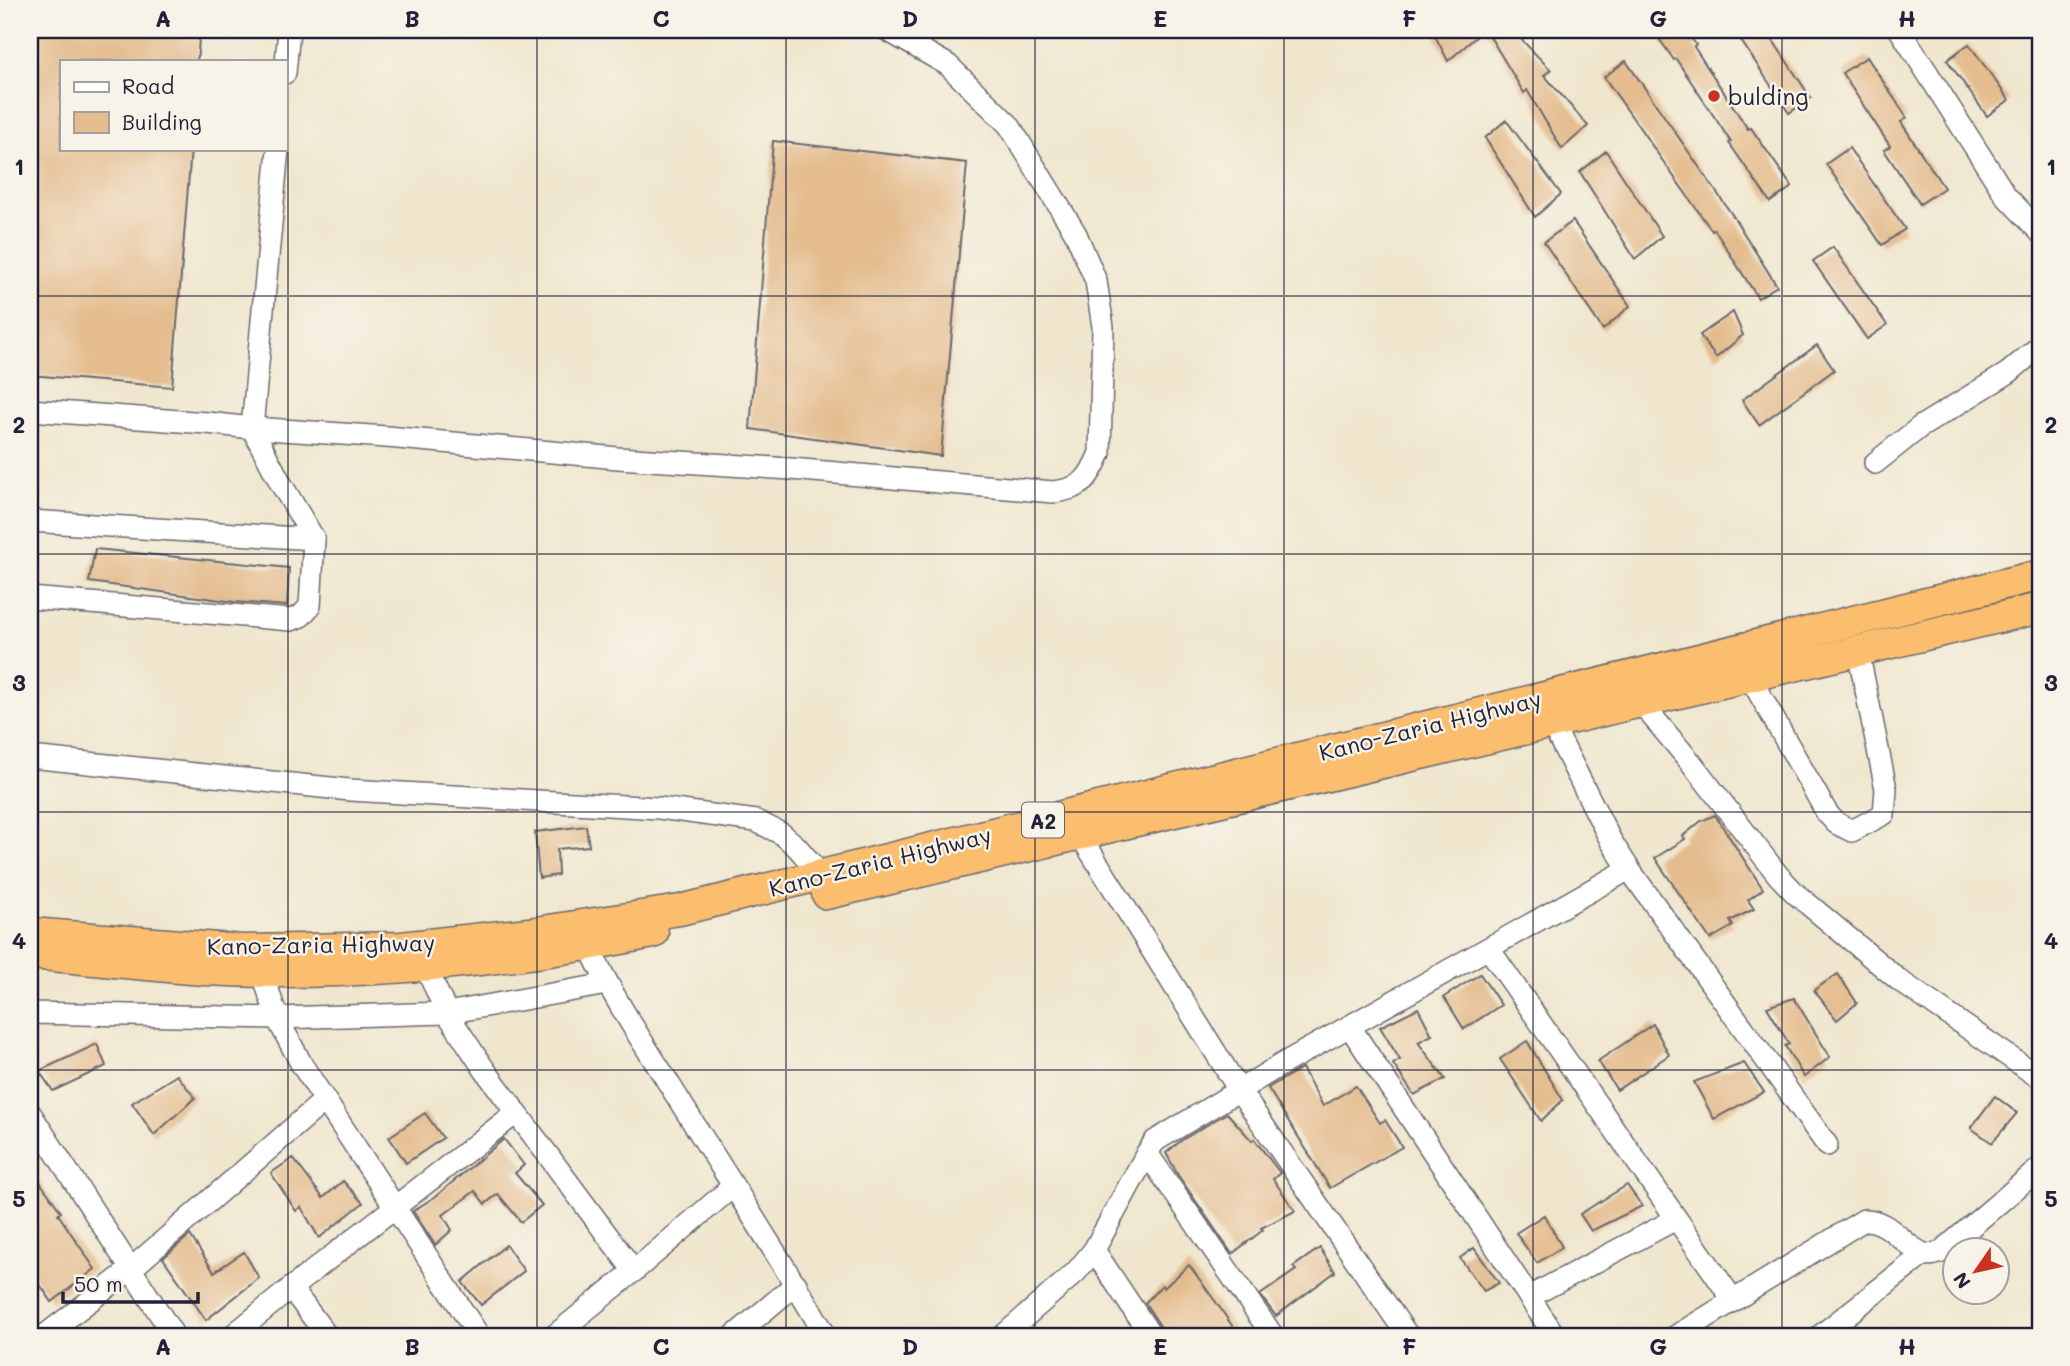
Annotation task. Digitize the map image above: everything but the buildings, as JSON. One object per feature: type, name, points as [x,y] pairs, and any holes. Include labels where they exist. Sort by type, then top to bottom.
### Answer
[{"type":"highway","name":"Kano-Zaria Highway","points":[[30,933],[243,950],[401,947],[529,933],[680,910],[2040,575]]},
{"type":"highway","name":"Kano-Zaria Highway","points":[[30,954],[204,970],[292,971],[425,966],[589,946],[690,926],[2040,608]]},
{"type":"street","points":[[286,60],[289,30]]},
{"type":"street","points":[[30,410],[1053,492],[1075,489],[1093,469],[1100,453],[1104,327],[1096,281],[1076,234],[1009,125],[948,65],[887,30]]},
{"type":"street","points":[[1900,30],[2006,196],[2040,232]]},
{"type":"street","points":[[30,598],[291,620],[302,616],[310,607],[314,539],[252,428],[278,150]]},
{"type":"street","points":[[1875,463],[1920,427],[2008,373],[2040,346]]},
{"type":"street","points":[[30,521],[314,539]]},
{"type":"street","points":[[1750,677],[1827,813],[1836,823],[1852,831],[1884,814],[1886,801],[1886,789],[1858,652]]},
{"type":"street","points":[[1641,703],[1796,894],[1900,981],[2040,1078]]},
{"type":"street","points":[[1552,724],[1611,841],[1629,869],[1827,1145]]},
{"type":"street","points":[[30,757],[351,790],[659,808],[756,821],[782,834],[821,875]]},
{"type":"street","points":[[1080,835],[1239,1090],[1408,1336]]},
{"type":"street","points":[[1003,1336],[1076,1272],[1094,1250],[1156,1141],[1284,1063],[1629,869]]},
{"type":"street","points":[[589,946],[607,984],[826,1336]]},
{"type":"street","points":[[1489,949],[1733,1300]]},
{"type":"street","points":[[425,966],[447,1013],[484,1069],[634,1271]]},
{"type":"street","points":[[262,971],[277,1018],[302,1065],[479,1336]]},
{"type":"street","points":[[30,1013],[277,1018],[447,1013],[607,984]]},
{"type":"street","points":[[1350,1027],[1555,1336]]},
{"type":"street","points":[[44,1336],[131,1269],[325,1100]]},
{"type":"street","points":[[30,1113],[36,1137],[131,1269],[174,1336]]},
{"type":"street","points":[[232,1336],[516,1113]]},
{"type":"street","points":[[1147,1153],[1273,1336]]},
{"type":"street","points":[[1676,1336],[1864,1220],[1871,1220],[1889,1229],[1924,1254],[1941,1252],[2040,1168]]},
{"type":"street","points":[[554,1336],[732,1187]]},
{"type":"street","points":[[1529,1297],[1676,1219]]},
{"type":"street","points":[[1094,1250],[1152,1336]]},
{"type":"street","points":[[1820,1336],[1924,1254]]},
{"type":"street","points":[[734,1336],[796,1284]]},
{"type":"street","points":[[291,1288],[327,1336]]},
{"type":"place","name":"bulding","points":[[1714,96]]}]
